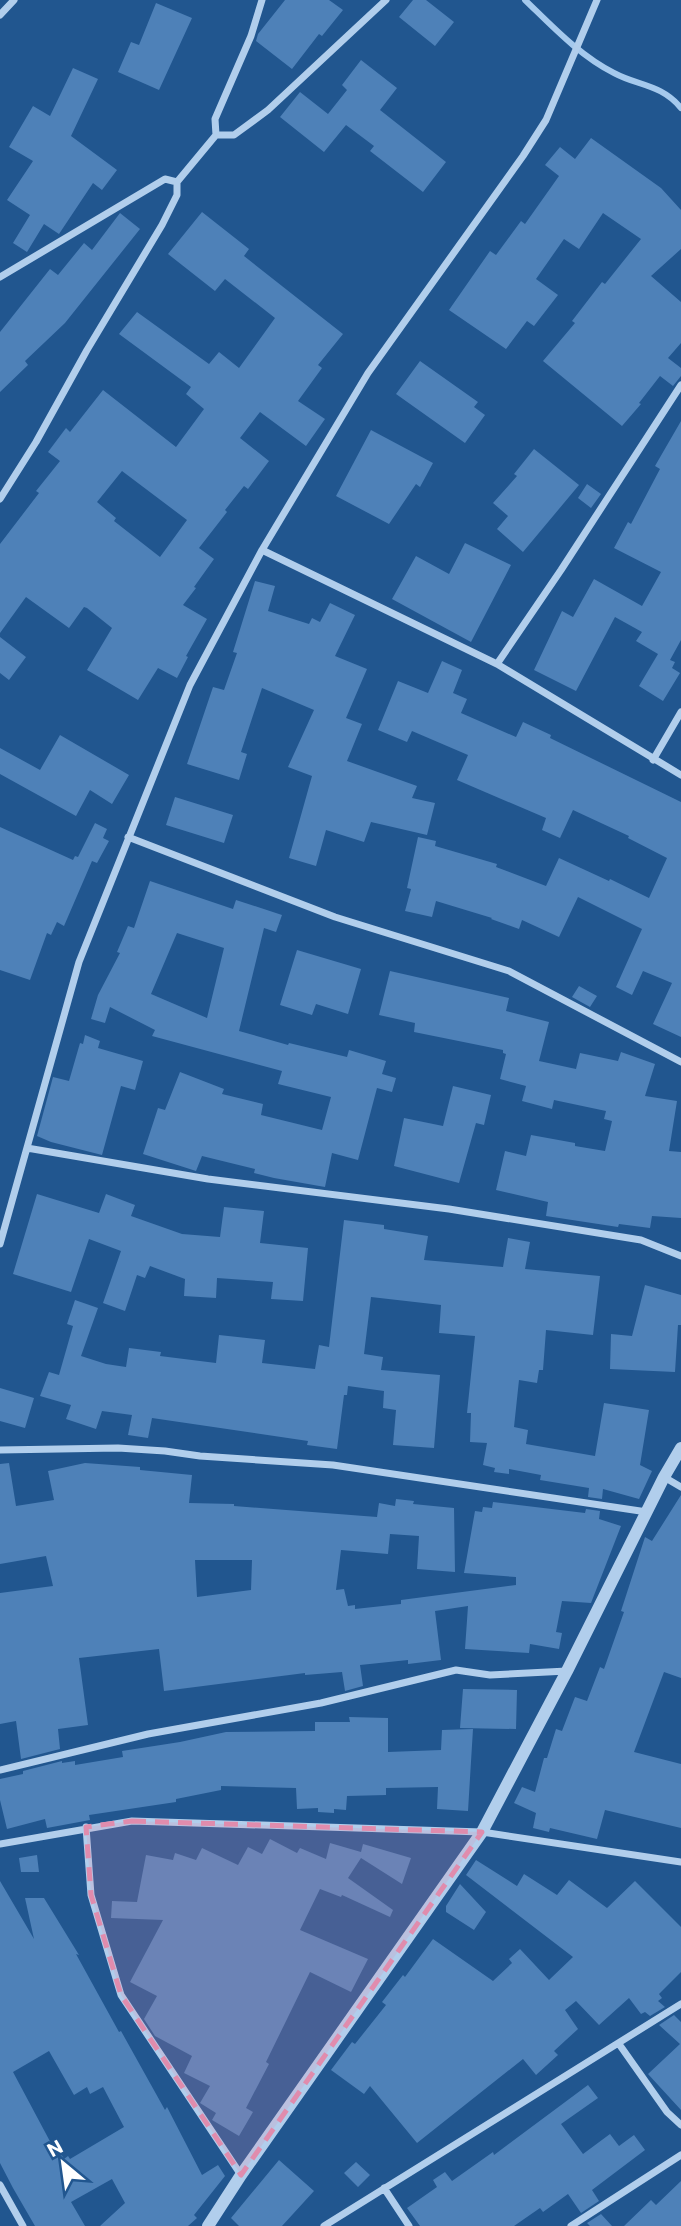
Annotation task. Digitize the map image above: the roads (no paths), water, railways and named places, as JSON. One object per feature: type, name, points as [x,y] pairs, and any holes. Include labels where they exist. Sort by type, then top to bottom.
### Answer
[{"type":"street","points":[[0,15],[14,0]]},
{"type":"street","points":[[0,499],[162,225],[177,195],[177,181],[216,135],[215,119],[251,36],[262,0]]},
{"type":"street","points":[[216,135],[234,135],[268,110],[386,0]]},
{"type":"street","points":[[0,1244],[79,962],[190,685],[262,550],[368,373],[523,156],[545,120],[597,0]]},
{"type":"street","points":[[0,277],[165,179],[177,181]]},
{"type":"street","points":[[497,664],[681,385]]},
{"type":"street","points":[[262,550],[497,664],[681,775]]},
{"type":"street","points":[[653,760],[681,712]]},
{"type":"street","points":[[128,837],[335,917],[509,971],[681,1062]]},
{"type":"street","points":[[27,1148],[208,1179],[449,1209],[641,1240],[681,1256]]},
{"type":"street","points":[[0,1450],[118,1448],[333,1465],[647,1512]]},
{"type":"street","points":[[208,2226],[240,2175],[482,1832],[567,1671],[664,1476],[681,1448]]},
{"type":"street","points":[[664,1476],[681,1487]]},
{"type":"street","points":[[0,1769],[148,1734],[321,1703],[456,1670],[490,1675],[567,1671]]},
{"type":"street","points":[[0,1844],[131,1821],[482,1832],[681,1862]]},
{"type":"street","points":[[86,1827],[91,1895],[121,1995],[240,2175]]},
{"type":"street","points":[[324,2226],[681,2004]]},
{"type":"street","points":[[619,2044],[667,2112],[681,2125]]},
{"type":"street","points":[[571,2226],[681,2155]]},
{"type":"street","points":[[0,2185],[23,2226]]},
{"type":"street","points":[[384,2188],[409,2226]]},
{"type":"waterway","points":[[525,0],[590,58],[614,73],[665,94],[681,108]]}]
